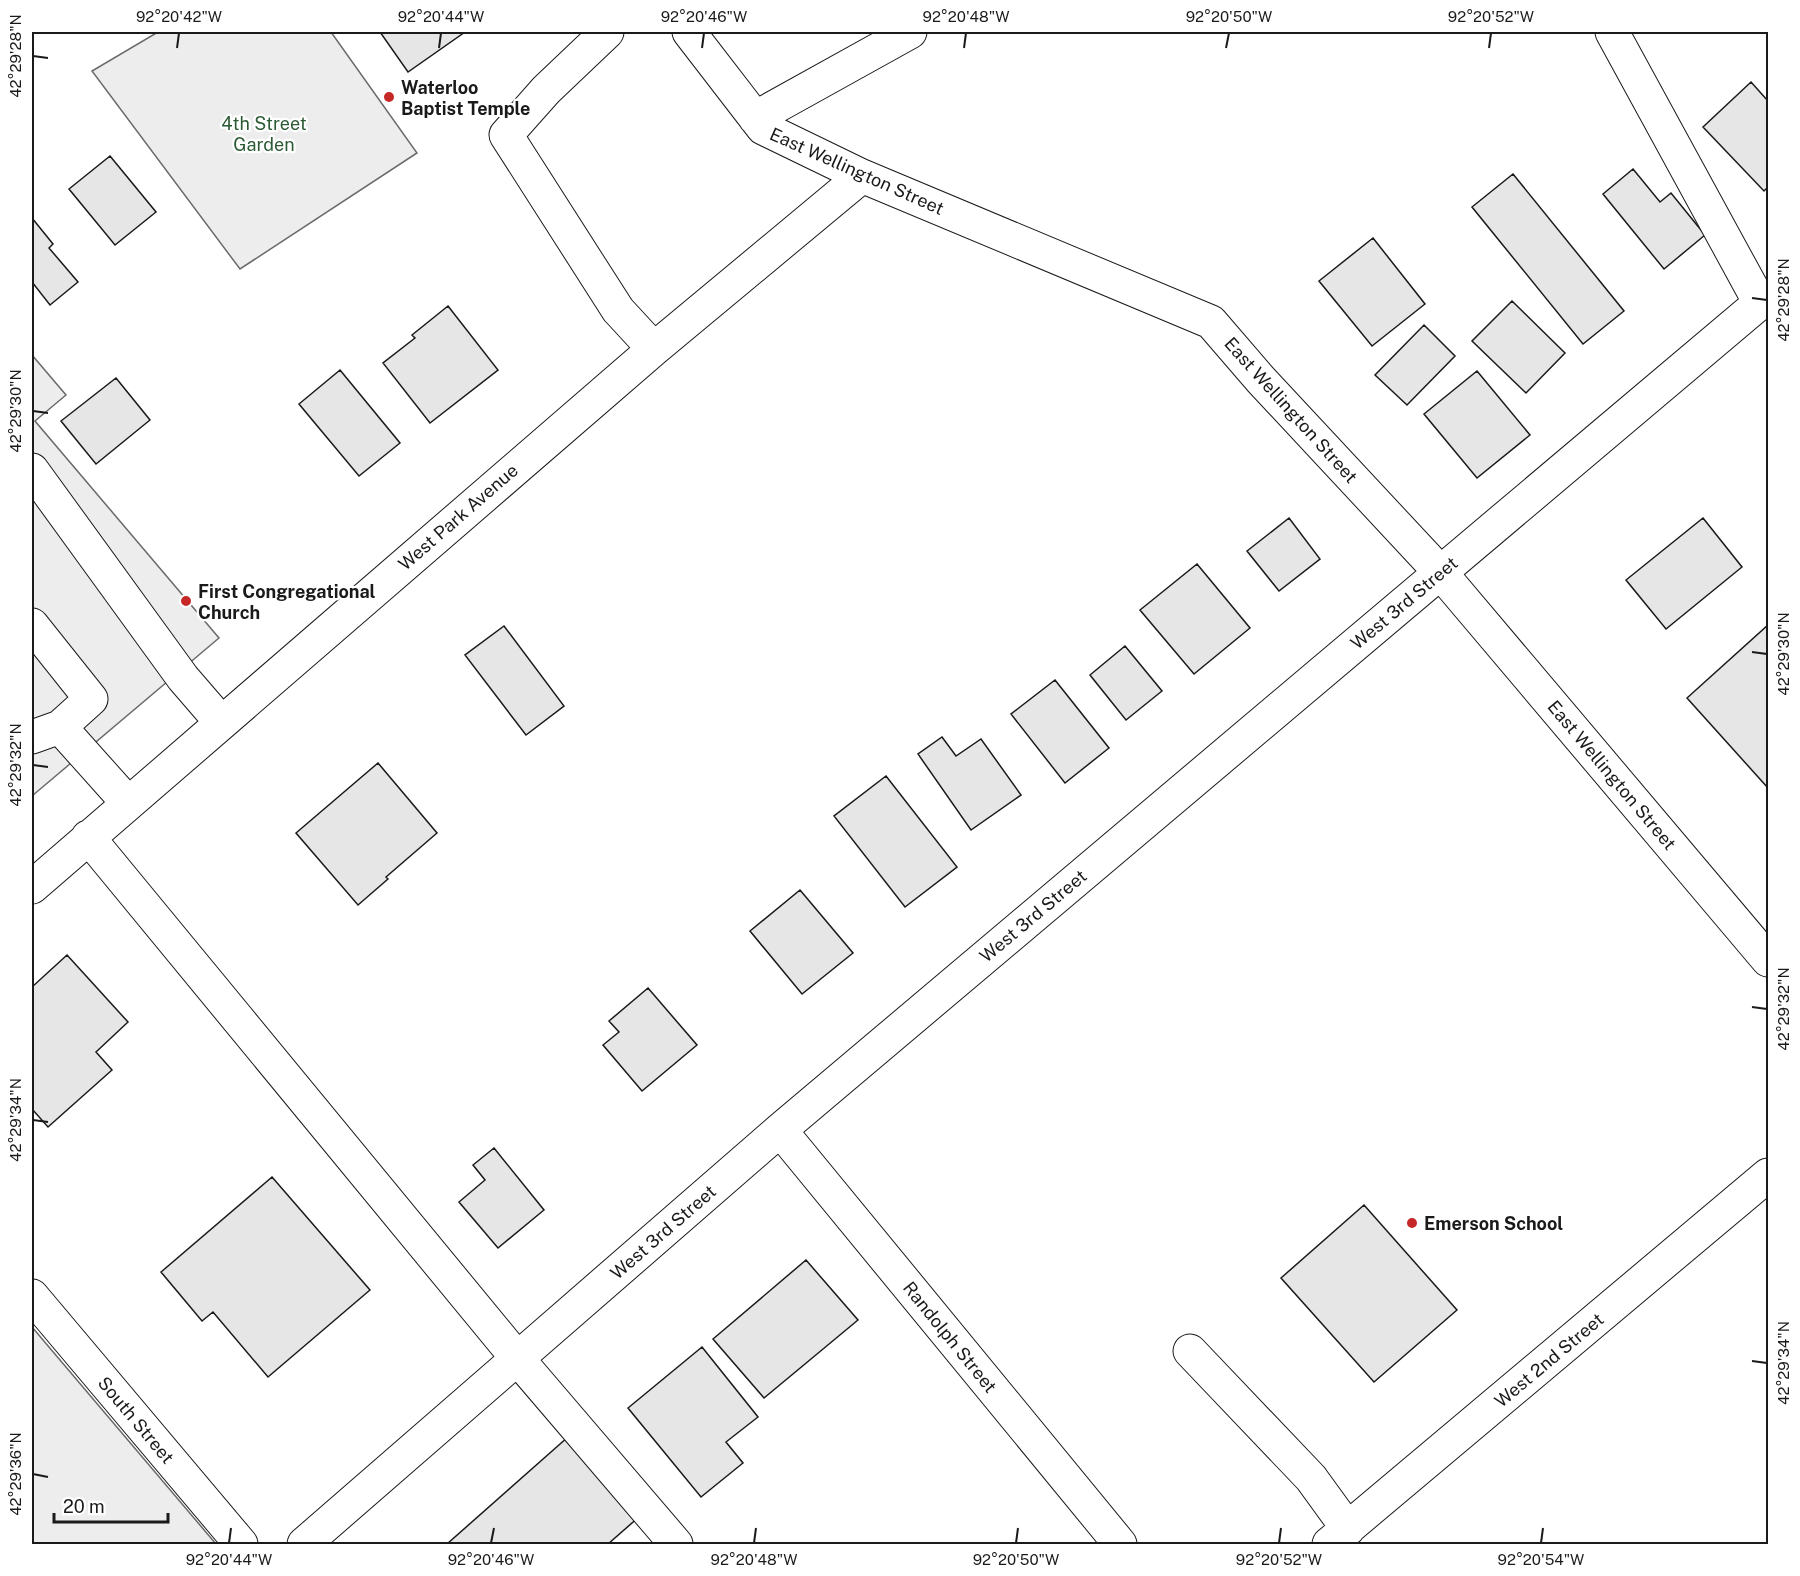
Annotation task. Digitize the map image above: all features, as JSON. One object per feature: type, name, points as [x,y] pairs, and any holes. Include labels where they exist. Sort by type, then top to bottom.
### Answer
[{"type":"street","points":[[607,32],[546,90],[506,135],[618,310],[654,349]]},
{"type":"street","name":"East Wellington Street","points":[[689,32],[763,128],[862,176],[1211,322],[1261,380],[1440,572],[1768,960]]},
{"type":"street","points":[[754,118],[910,32]]},
{"type":"street","points":[[1612,32],[1764,300]]},
{"type":"street","name":"West Park Avenue","points":[[32,887],[654,349],[862,176]]},
{"type":"street","name":"West 3rd Street","points":[[304,1545],[780,1130],[1764,300]]},
{"type":"street","points":[[32,470],[183,678],[221,722]]},
{"type":"street","points":[[32,625],[91,699],[46,732],[87,760],[128,803]]},
{"type":"street","points":[[88,837],[517,1358],[676,1545]]},
{"type":"street","name":"Randolph Street","points":[[780,1130],[1120,1545]]},
{"type":"street","name":"West 2nd Street","points":[[1339,1537],[1768,1175]]},
{"type":"street","name":"South Street","points":[[32,1296],[241,1545]]},
{"type":"street","points":[[1190,1352],[1311,1478],[1339,1537]]},
{"type":"shaded area","name":"4th Street Garden","points":[[158,32],[331,32],[417,153],[240,269],[92,71]]},
{"type":"shaded area","points":[[32,355],[66,395],[35,421],[219,638],[32,796]]},
{"type":"shaded area","points":[[32,1327],[216,1544],[32,1544]]},
{"type":"building","points":[[380,32],[465,32],[408,72]]},
{"type":"building","points":[[1751,82],[1768,101],[1768,187],[1764,191],[1703,127]]},
{"type":"building","points":[[110,156],[156,212],[115,245],[69,189]]},
{"type":"building","points":[[1633,169],[1660,202],[1671,193],[1705,235],[1664,269],[1603,194]]},
{"type":"building","points":[[1513,174],[1624,311],[1583,344],[1472,207]]},
{"type":"building","points":[[32,218],[53,244],[49,248],[78,282],[50,305],[32,282]]},
{"type":"building","points":[[1373,238],[1425,304],[1372,346],[1319,281]]},
{"type":"building","points":[[1512,301],[1565,353],[1526,393],[1472,341]]},
{"type":"building","points":[[448,306],[498,370],[430,423],[383,363],[415,338],[412,335]]},
{"type":"building","points":[[1424,325],[1455,356],[1407,405],[1375,375]]},
{"type":"building","points":[[340,370],[400,443],[359,476],[299,404]]},
{"type":"building","points":[[1477,371],[1530,435],[1477,478],[1424,414]]},
{"type":"building","points":[[116,378],[150,420],[96,464],[61,421]]},
{"type":"building","points":[[1289,518],[1320,559],[1279,591],[1247,551]]},
{"type":"building","points":[[1703,518],[1742,567],[1666,629],[1626,580]]},
{"type":"building","points":[[1197,564],[1250,628],[1194,674],[1140,610]]},
{"type":"building","points":[[1768,625],[1768,788],[1687,698]]},
{"type":"building","points":[[504,626],[564,706],[526,735],[465,655]]},
{"type":"building","points":[[1125,646],[1162,691],[1126,720],[1090,675]]},
{"type":"building","points":[[1055,680],[1109,748],[1065,783],[1011,714]]},
{"type":"building","points":[[942,737],[956,756],[981,739],[1021,795],[971,830],[918,754]]},
{"type":"building","points":[[378,763],[437,833],[386,877],[388,879],[358,905],[296,833]]},
{"type":"building","points":[[886,776],[957,867],[905,907],[834,816]]},
{"type":"building","points":[[800,890],[853,953],[802,994],[750,931]]},
{"type":"building","points":[[67,955],[128,1022],[96,1052],[112,1070],[48,1127],[32,1109],[32,987]]},
{"type":"building","points":[[648,988],[697,1045],[642,1091],[603,1045],[619,1032],[609,1021]]},
{"type":"building","points":[[494,1148],[544,1210],[498,1248],[459,1202],[485,1180],[473,1165]]},
{"type":"building","points":[[272,1177],[370,1290],[268,1377],[213,1312],[202,1321],[161,1272]]},
{"type":"building","points":[[1364,1205],[1457,1310],[1374,1382],[1281,1278]]},
{"type":"building","points":[[806,1260],[858,1320],[764,1398],[713,1339]]},
{"type":"building","points":[[702,1347],[758,1417],[726,1442],[743,1463],[701,1497],[628,1408]]},
{"type":"building","points":[[577,1429],[648,1509],[608,1544],[447,1544]]},
{"type":"place","name":"Waterloo Baptist Temple","points":[[389,97]]},
{"type":"place","name":"First Congregational Church","points":[[186,601]]},
{"type":"place","name":"Emerson School","points":[[1412,1223]]}]
